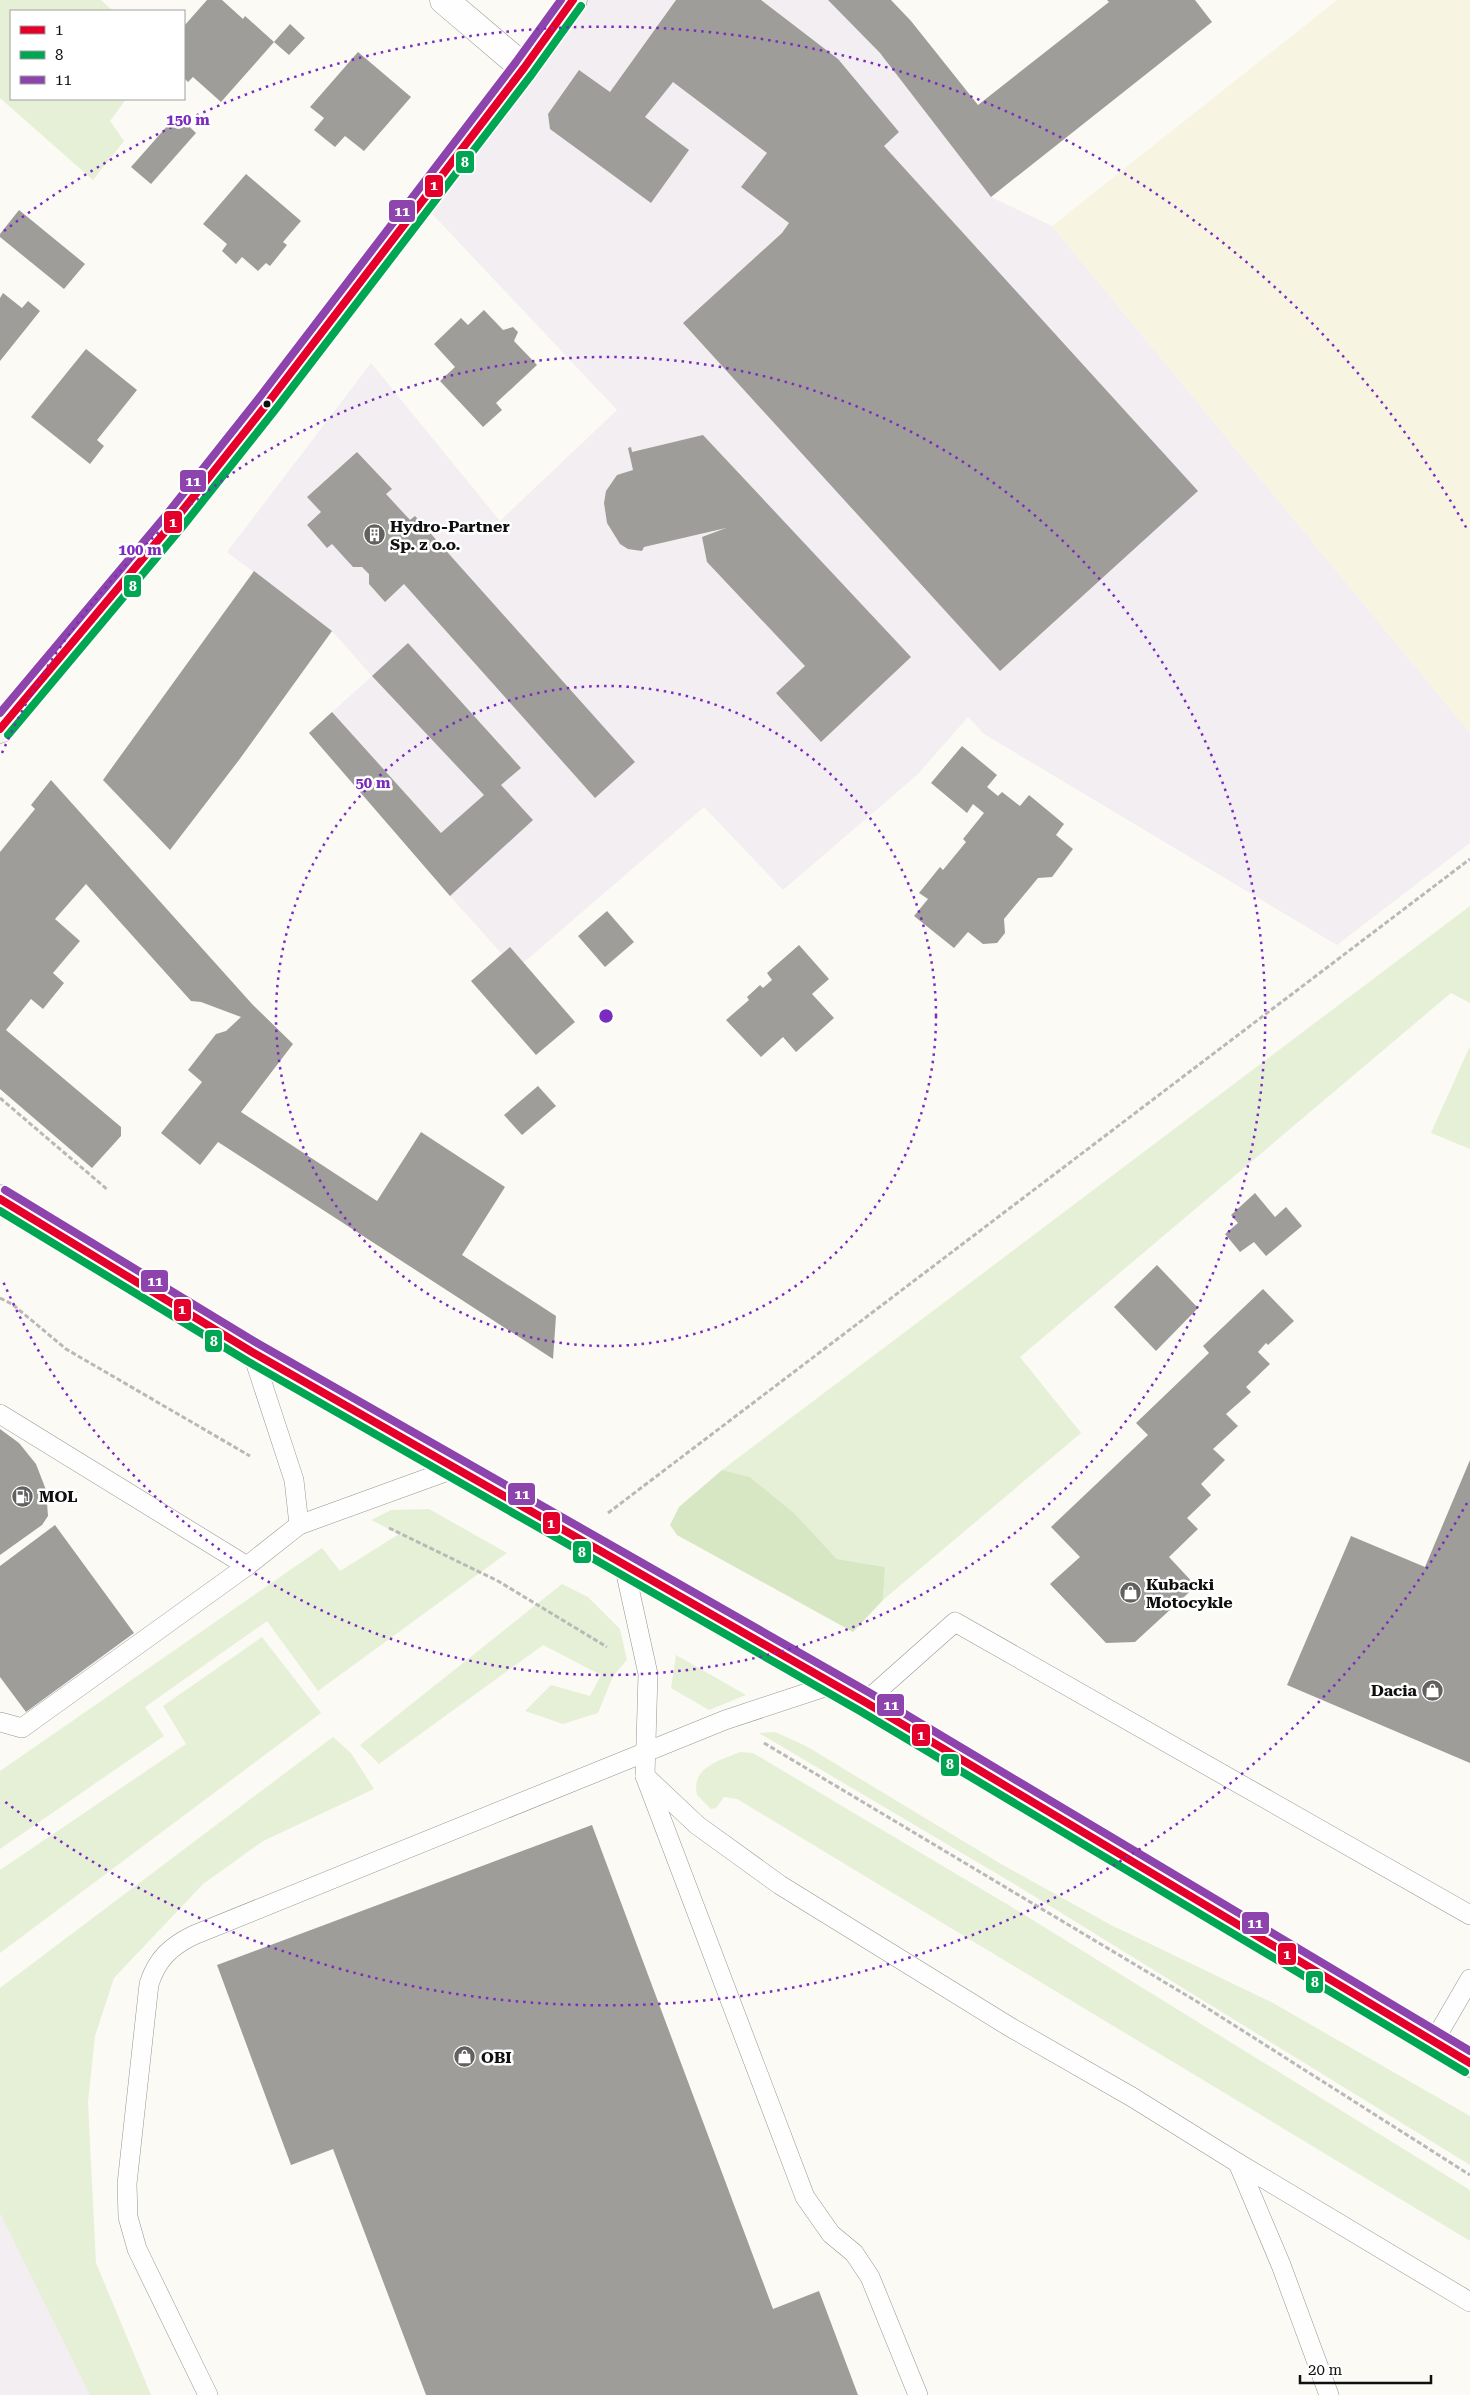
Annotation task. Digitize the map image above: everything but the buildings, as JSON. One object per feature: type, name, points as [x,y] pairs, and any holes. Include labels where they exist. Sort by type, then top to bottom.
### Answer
[{"type":"main road","points":[[0,729],[170,527],[249,427],[524,68],[573,0]]},
{"type":"main road","points":[[0,1199],[252,1352],[865,1702],[1470,2063]]},
{"type":"street","points":[[444,0],[524,68]]},
{"type":"lane","points":[[252,1352],[294,1480],[299,1525]]},
{"type":"lane","points":[[0,1414],[248,1566]]},
{"type":"lane","points":[[0,1722],[22,1728],[248,1566],[299,1525],[456,1468]]},
{"type":"lane","points":[[624,1565],[648,1674],[645,1776],[804,2197],[831,2234],[854,2253],[870,2277],[918,2395]]},
{"type":"lane","points":[[865,1702],[955,1622],[1470,1915]]},
{"type":"lane","points":[[208,2395],[138,2249],[128,2217],[127,2184],[150,1984],[154,1969],[164,1955],[178,1942],[194,1935],[646,1752],[726,1720],[834,1684]]},
{"type":"lane","points":[[645,1776],[697,1825],[780,1886],[1010,2027],[1132,2096],[1238,2163],[1470,2302]]},
{"type":"lane","points":[[1434,2041],[1470,1979]]},
{"type":"lane","points":[[1238,2163],[1281,2265],[1329,2395]]},
{"type":"path","points":[[576,1538],[1470,859]]},
{"type":"path","points":[[0,1098],[108,1190]]},
{"type":"shaded area","points":[[573,0],[828,0],[880,53],[991,197],[1052,226],[1470,733],[1470,843],[1337,945],[984,734],[968,717],[918,774],[783,890],[704,807],[523,963],[502,954],[309,733],[372,676],[332,631],[227,552],[371,363],[500,521],[617,410],[421,202]]},
{"type":"shaded area","points":[[1337,0],[1470,0],[1470,733],[1052,226]]},
{"type":"shaded area","points":[[0,2101],[142,2395],[0,2395]]},
{"type":"green space","points":[[0,0],[101,0],[112,10],[10,10],[10,100],[125,100],[110,121],[124,141],[93,180],[0,98]]},
{"type":"green space","points":[[1470,906],[1470,1003],[1451,993],[1020,1357],[1081,1433],[883,1600],[885,1567],[837,1559],[794,1513],[750,1477],[722,1470]]},
{"type":"green space","points":[[1470,1046],[1470,1149],[1431,1133]]},
{"type":"green space","points":[[722,1470],[750,1477],[794,1513],[837,1559],[885,1567],[883,1600],[853,1632],[677,1535],[670,1525],[679,1507]]},
{"type":"green space","points":[[429,1509],[507,1553],[318,1691],[267,1621],[145,1707],[164,1736],[0,1849],[0,1771],[322,1548],[340,1571],[399,1534],[371,1520],[391,1510]]},
{"type":"green space","points":[[562,1584],[588,1597],[620,1629],[627,1660],[613,1676],[598,1713],[563,1724],[525,1711],[551,1685],[590,1696],[601,1675],[543,1645],[379,1764],[360,1745]]},
{"type":"green space","points":[[262,1637],[321,1713],[0,1953],[0,1870],[186,1744],[163,1706]]},
{"type":"green space","points":[[676,1655],[746,1695],[709,1710],[671,1688]]},
{"type":"green space","points":[[775,1732],[806,1746],[1001,1864],[1111,1925],[1273,2003],[1470,2116],[1470,2165],[1016,1885],[759,1733]]},
{"type":"green space","points":[[333,1737],[351,1753],[374,1789],[263,1841],[203,1884],[114,1978],[95,2036],[88,2102],[96,2263],[151,2395],[90,2395],[0,2213],[0,1988]]},
{"type":"green space","points":[[740,1752],[753,1753],[1005,1903],[1470,2190],[1470,2241],[737,1799],[724,1797],[716,1808],[711,1809],[697,1795],[696,1785],[698,1778],[708,1766]]},
{"type":"transit line","name":"11","points":[[0,713],[167,514],[259,398],[516,62],[561,0]]},
{"type":"transit line","name":"1","points":[[0,729],[175,520],[267,404],[524,68],[573,0]]},
{"type":"transit line","name":"8","points":[[8,735],[183,526],[275,410],[532,74],[581,6]]},
{"type":"transit line","name":"11","points":[[5,1190],[257,1343],[870,1693],[1470,2051]]},
{"type":"transit line","name":"1","points":[[0,1199],[252,1352],[865,1702],[1470,2063]]},
{"type":"transit line","name":"8","points":[[0,1211],[247,1361],[860,1711],[1465,2072]]},
{"type":"place","name":"Hydro-Partner Sp. z o.o.","points":[[374,535]]},
{"type":"place","name":"MOL","points":[[23,1496]]},
{"type":"place","name":"Kubacki Motocykle","points":[[1130,1593]]},
{"type":"place","name":"Dacia","points":[[1433,1690]]},
{"type":"place","name":"OBI","points":[[465,2057]]}]
